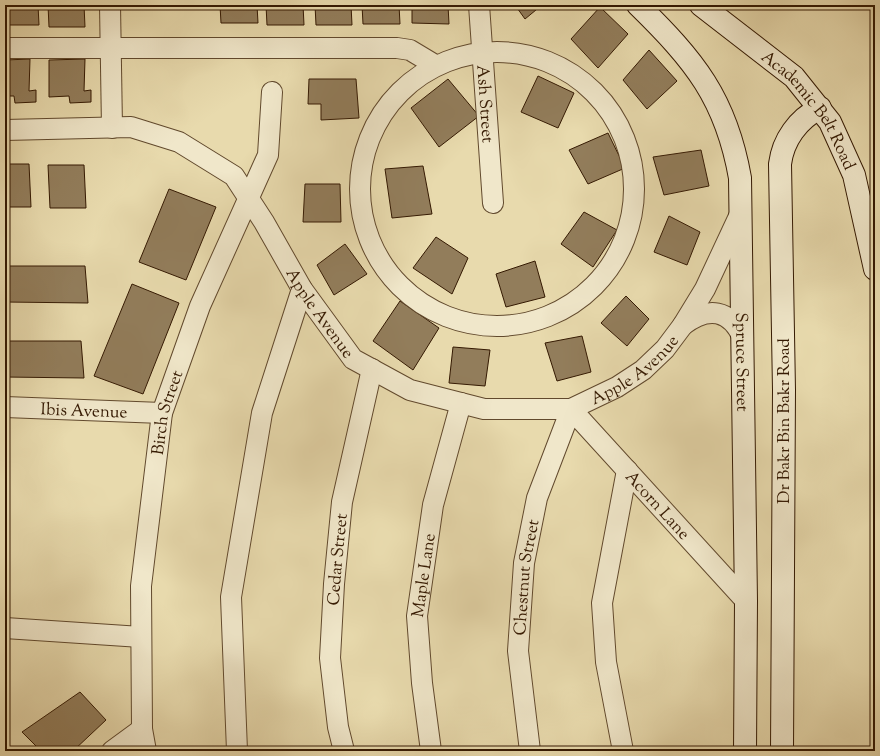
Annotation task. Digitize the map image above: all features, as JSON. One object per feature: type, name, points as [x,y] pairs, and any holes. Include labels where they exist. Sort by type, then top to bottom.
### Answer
[{"type":"street","points":[[110,5],[112,128]]},
{"type":"street","name":"Ash Street","points":[[479,5],[493,203]]},
{"type":"street","name":"Spruce Street","points":[[638,5],[669,36],[694,65],[713,94],[726,122],[735,152],[740,178],[746,601],[745,751]]},
{"type":"street","name":"Academic Belt Road","points":[[701,5],[794,77],[820,108],[842,146],[854,175],[875,269]]},
{"type":"street","name":"Academic Belt Road","points":[[724,5],[794,60],[842,118],[866,164],[875,203]]},
{"type":"street","points":[[5,48],[397,48],[410,50],[434,66]]},
{"type":"street","points":[[483,52],[524,53],[562,67],[595,91],[619,124],[633,162],[635,203],[624,242],[603,277],[572,304],[536,321],[495,327],[455,320],[424,305],[418,302],[388,274],[368,239],[359,200],[361,159],[376,121],[401,89],[434,66],[458,56],[483,52]]},
{"type":"street","name":"Birch Street","points":[[146,751],[142,729],[141,586],[162,413],[200,306],[268,155],[272,92]]},
{"type":"street","name":"Dr Bakr Bin Bakr Road","points":[[782,751],[784,390],[780,164],[784,148],[792,132],[808,114],[820,108]]},
{"type":"street","name":"Apple Avenue","points":[[5,130],[131,127],[179,142],[234,176],[249,198],[302,289],[353,359],[410,390],[484,409],[571,409],[617,387],[643,370],[665,348],[683,325],[705,289],[741,212]]},
{"type":"street","points":[[238,751],[231,597],[262,413],[302,289]]},
{"type":"street","name":"Apple Avenue","points":[[683,325],[702,314],[720,314],[730,318],[737,325],[743,338]]},
{"type":"street","name":"Cedar Street","points":[[344,751],[338,727],[330,658],[334,584],[342,502],[372,369]]},
{"type":"street","name":"Maple Lane","points":[[431,751],[422,683],[417,616],[433,505],[461,403]]},
{"type":"street","name":"Ibis Avenue","points":[[5,407],[162,413]]},
{"type":"street","name":"Acorn Lane","points":[[571,409],[746,601]]},
{"type":"street","name":"Chestnut Street","points":[[530,751],[518,651],[524,563],[537,498],[571,409]]},
{"type":"street","points":[[623,751],[606,662],[602,603],[627,470]]},
{"type":"street","points":[[5,643],[13,629],[141,637]]},
{"type":"street","points":[[112,751],[142,729]]},
{"type":"building","points":[[5,5],[38,5],[39,25],[5,25]]},
{"type":"building","points":[[48,5],[84,5],[85,27],[49,27]]},
{"type":"building","points":[[220,5],[257,5],[258,23],[221,23]]},
{"type":"building","points":[[266,5],[303,5],[304,25],[267,25]]},
{"type":"building","points":[[315,5],[351,5],[352,25],[316,25]]},
{"type":"building","points":[[362,5],[399,5],[400,24],[363,24]]},
{"type":"building","points":[[412,5],[448,5],[449,24],[412,23]]},
{"type":"building","points":[[515,5],[542,5],[525,19]]},
{"type":"building","points":[[600,7],[628,34],[598,68],[571,39]]},
{"type":"building","points":[[649,50],[677,81],[647,109],[623,80]]},
{"type":"building","points":[[30,59],[29,91],[36,90],[36,102],[15,103],[14,96],[5,96],[5,60]]},
{"type":"building","points":[[85,59],[84,91],[91,90],[91,102],[70,103],[69,96],[49,97],[49,60]]},
{"type":"building","points":[[538,76],[574,93],[558,128],[521,112]]},
{"type":"building","points":[[309,79],[356,79],[359,118],[321,120],[321,104],[308,104]]},
{"type":"building","points":[[448,79],[479,116],[439,147],[411,108]]},
{"type":"building","points":[[608,133],[625,168],[588,184],[569,150]]},
{"type":"building","points":[[701,150],[709,186],[664,195],[653,157]]},
{"type":"building","points":[[5,164],[29,164],[31,207],[5,207]]},
{"type":"building","points":[[48,165],[84,165],[86,208],[50,208]]},
{"type":"building","points":[[423,166],[432,214],[392,218],[385,169]]},
{"type":"building","points":[[305,184],[340,184],[341,222],[303,222]]},
{"type":"building","points":[[169,189],[216,207],[186,280],[139,262]]},
{"type":"building","points":[[584,212],[617,230],[593,267],[561,244]]},
{"type":"building","points":[[669,216],[700,232],[687,265],[654,252]]},
{"type":"building","points":[[436,237],[468,258],[452,294],[413,268]]},
{"type":"building","points":[[345,244],[367,274],[334,295],[317,265]]},
{"type":"building","points":[[535,261],[545,297],[506,307],[496,274]]},
{"type":"building","points":[[5,266],[85,266],[88,303],[5,302]]},
{"type":"building","points":[[132,284],[179,303],[143,394],[94,376]]},
{"type":"building","points":[[626,296],[649,319],[627,346],[601,323]]},
{"type":"building","points":[[400,301],[439,328],[413,370],[373,341]]},
{"type":"building","points":[[582,336],[591,372],[557,381],[545,343]]},
{"type":"building","points":[[5,341],[81,341],[84,378],[5,377]]},
{"type":"building","points":[[453,347],[490,350],[485,386],[449,383]]},
{"type":"building","points":[[80,692],[106,720],[73,751],[41,751],[22,732]]}]
